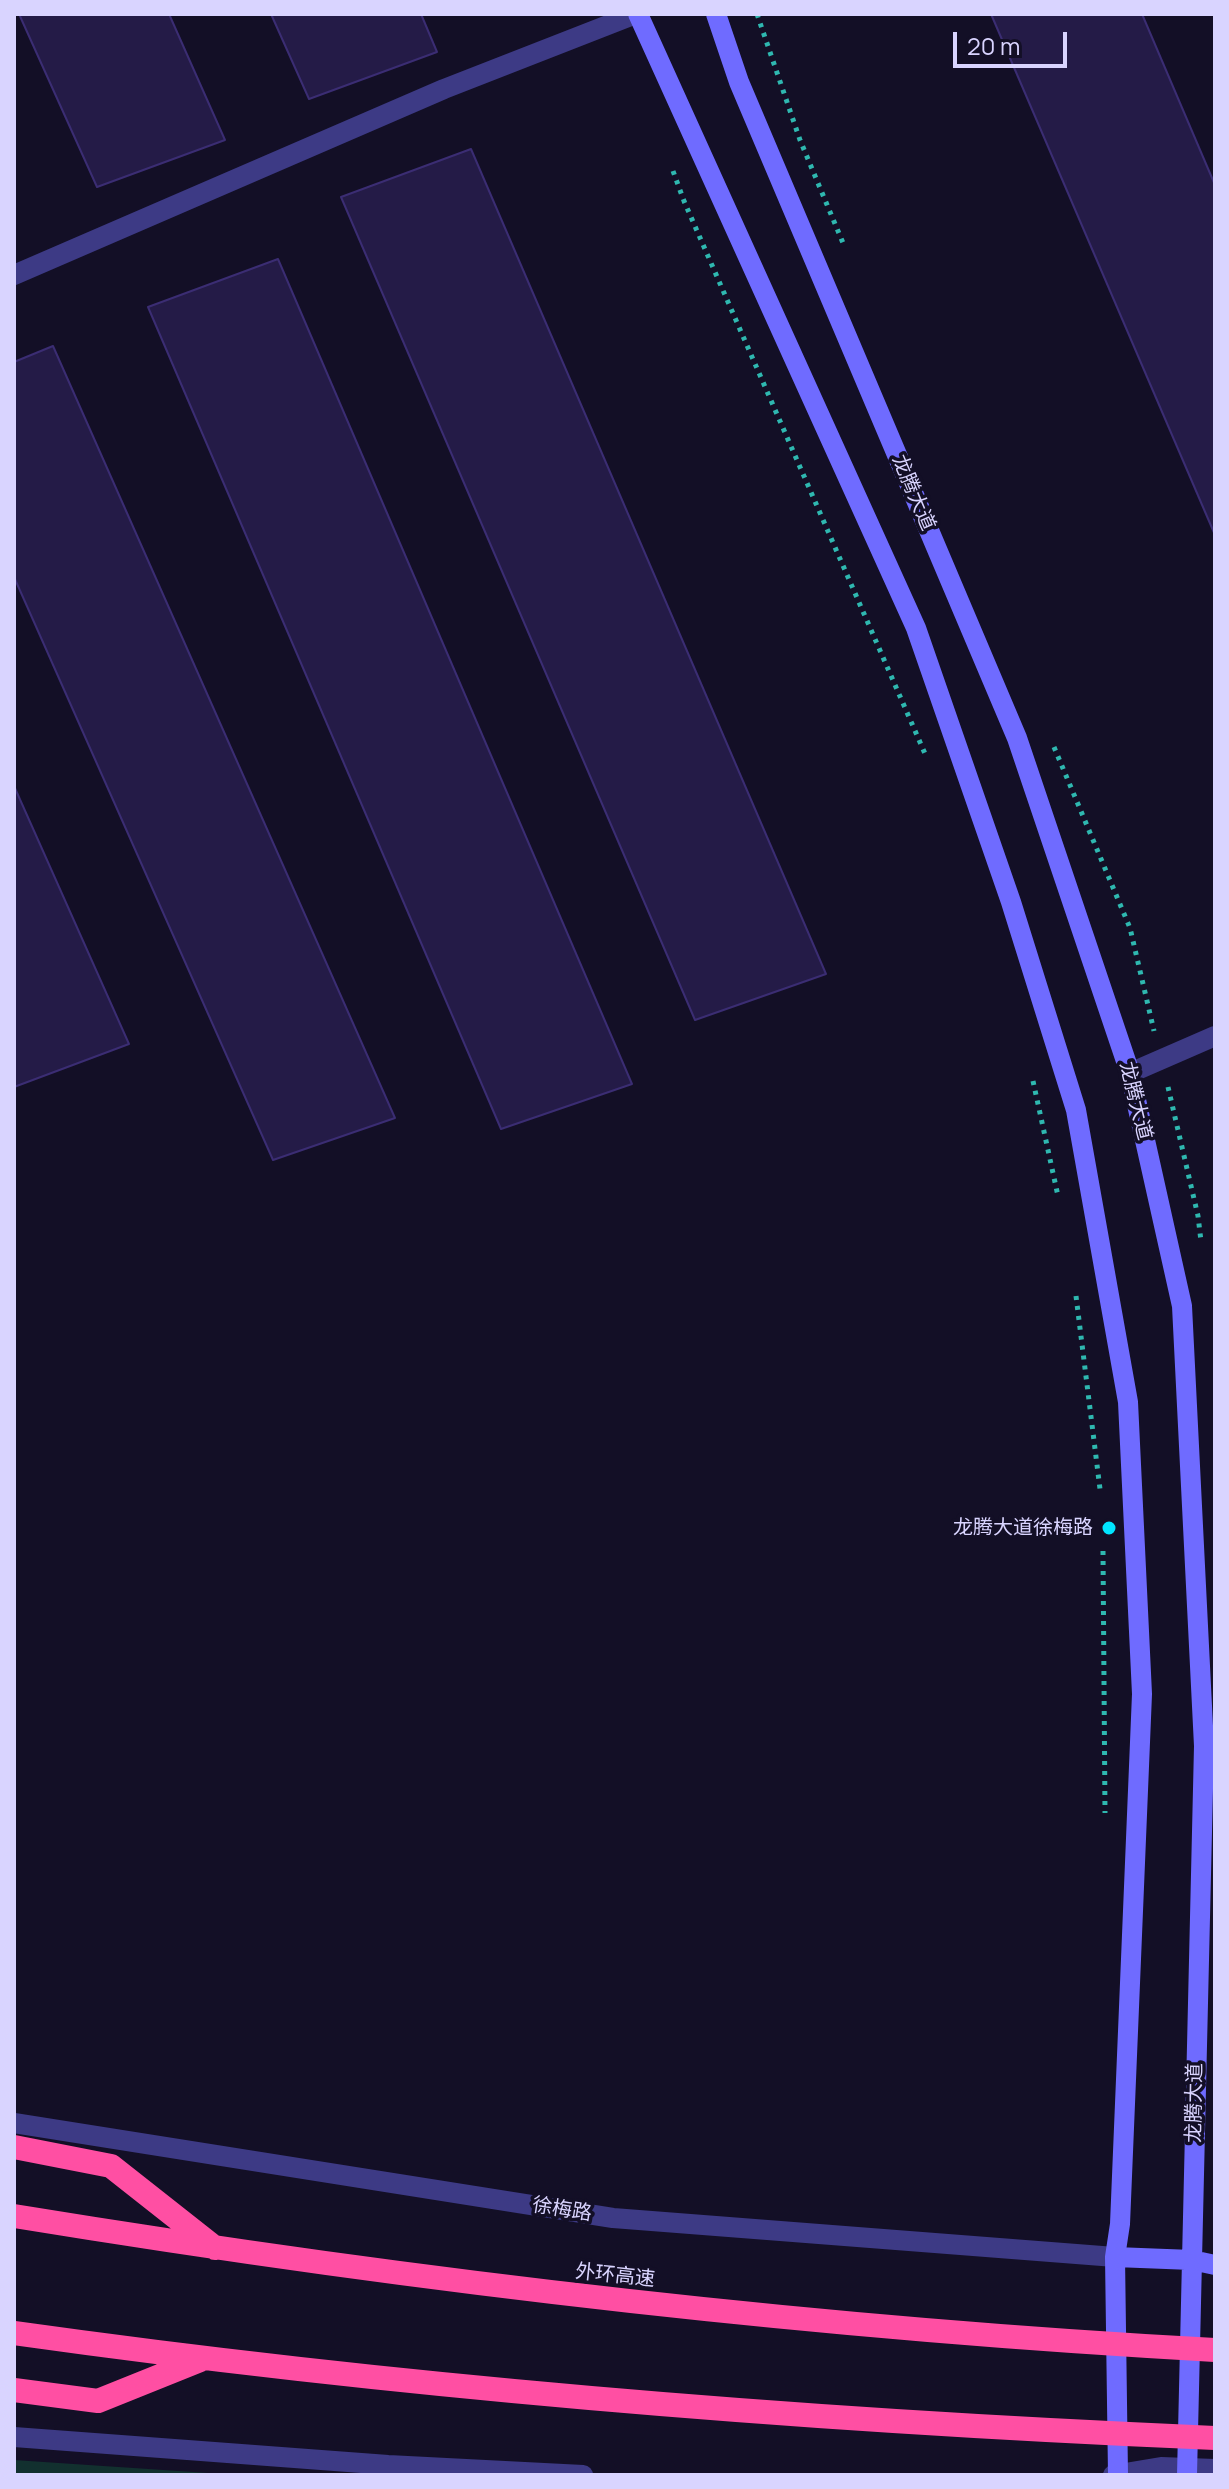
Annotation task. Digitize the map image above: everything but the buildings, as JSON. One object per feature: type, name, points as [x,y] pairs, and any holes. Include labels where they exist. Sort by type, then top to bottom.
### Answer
[{"type":"highway","points":[[14,2147],[111,2166],[217,2249]]},
{"type":"highway","name":"外环高速","points":[[14,2216],[406,2276],[698,2310],[1064,2342],[1215,2350]]},
{"type":"highway","points":[[14,2333],[202,2359],[527,2394],[751,2413],[1215,2438]]},
{"type":"highway","points":[[14,2390],[98,2401],[202,2359]]},
{"type":"main road","points":[[637,14],[916,628],[1011,902],[1076,1110],[1128,1402],[1142,1694],[1120,2224],[1115,2257],[1117,2474]]},
{"type":"main road","name":"龙腾大道","points":[[716,14],[739,82],[1017,738],[1130,1073],[1182,1306],[1204,1746],[1187,2472]]},
{"type":"main road","points":[[1115,2257],[1192,2260],[1215,2265]]},
{"type":"street","points":[[14,275],[444,89],[583,24],[637,14]]},
{"type":"street","points":[[1130,1073],[1215,1036]]},
{"type":"street","name":"徐梅路","points":[[14,2123],[613,2218],[1115,2257]]},
{"type":"street","points":[[14,2437],[373,2464],[583,2475]]},
{"type":"street","points":[[1117,2474],[1161,2467],[1187,2472],[1215,2469]]},
{"type":"path","points":[[673,171],[930,765]]},
{"type":"path","points":[[1032,1077],[1062,1211]]},
{"type":"path","points":[[1075,1285],[1101,1496]]},
{"type":"path","points":[[1103,1541],[1105,1817]]},
{"type":"green space","points":[[14,2460],[238,2475],[14,2475]]},
{"type":"place","name":"龙腾大道徐梅路","points":[[1109,1528]]}]
